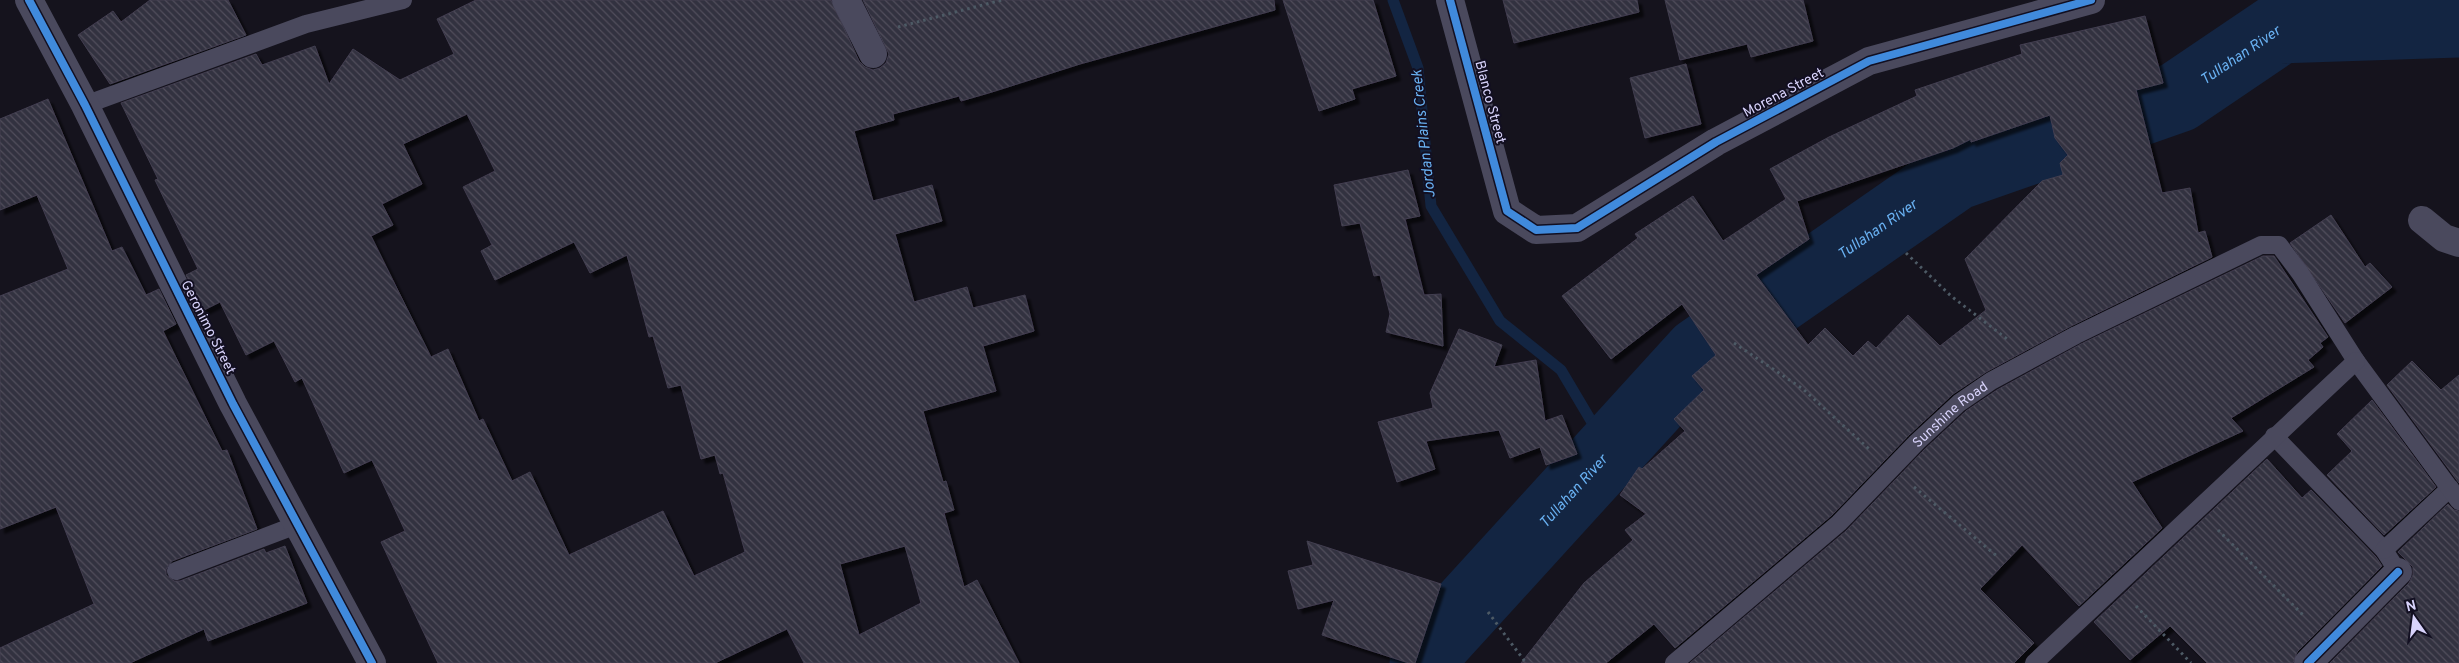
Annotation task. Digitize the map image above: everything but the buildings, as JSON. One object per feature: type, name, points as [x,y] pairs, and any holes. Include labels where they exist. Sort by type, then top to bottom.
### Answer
[{"type":"street","name":"Geronimo Street","points":[[29,0],[84,105],[233,404],[372,663]]},
{"type":"street","points":[[846,0],[869,45]]},
{"type":"street","name":"Blanco Street","points":[[1450,0],[1507,211]]},
{"type":"street","name":"Morena Street","points":[[1507,211],[1536,230],[1577,228],[1716,142],[1868,61],[2091,0]]},
{"type":"street","points":[[2422,220],[2444,238],[2459,243]]},
{"type":"street","points":[[2308,663],[2329,641],[2391,561]]},
{"type":"lane","points":[[84,105],[306,24],[404,0]]},
{"type":"lane","name":"Sunshine Road","points":[[1674,663],[1839,523],[1959,404],[1991,381],[2031,358],[2261,245],[2279,245],[2300,273],[2356,361]]},
{"type":"lane","points":[[2034,663],[2198,510],[2274,436],[2356,361],[2454,495],[2391,561],[2274,436]]},
{"type":"lane","points":[[176,571],[299,524]]},
{"type":"path","points":[[869,45],[1002,0]]},
{"type":"path","points":[[1906,253],[1950,296],[2031,358]]},
{"type":"path","points":[[1734,343],[1803,389],[1892,469],[1998,557]]},
{"type":"path","points":[[2198,510],[2329,641]]},
{"type":"path","points":[[2116,586],[2191,663]]},
{"type":"path","points":[[1488,612],[1526,663]]},
{"type":"waterway","name":"Jordan Plains Creek","points":[[1393,0],[1418,68],[1431,206],[1500,321],[1561,370],[1609,451]]},
{"type":"waterway","points":[[2264,0],[2280,28]]},
{"type":"waterway","name":"Tullahan River","points":[[1425,663],[1431,647],[1699,353],[1955,175],[2178,97],[2280,28],[2459,22]]},
{"type":"cycle path","points":[[29,0],[85,105],[233,404],[372,663]]},
{"type":"cycle path","points":[[1450,0],[1507,211],[1536,230],[1577,228],[1716,142],[1869,61],[2091,0]]},
{"type":"cycle path","points":[[2308,663],[2398,572]]}]
